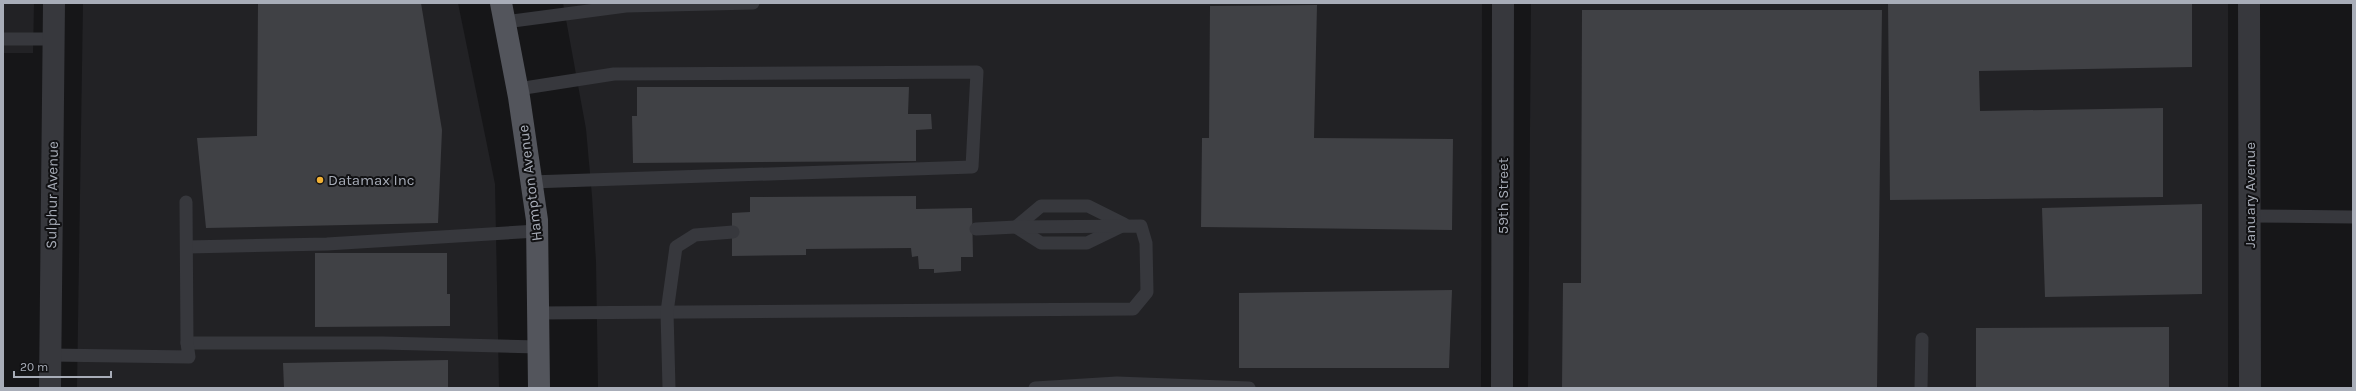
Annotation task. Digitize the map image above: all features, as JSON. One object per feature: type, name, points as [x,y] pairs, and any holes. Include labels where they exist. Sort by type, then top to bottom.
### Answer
[{"type":"main road","name":"Hampton Avenue","points":[[503,13],[518,89],[537,231],[539,388]]},
{"type":"street","name":"Sulphur Avenue","points":[[50,388],[54,3]]},
{"type":"street","name":"59th Street","points":[[1502,388],[1503,3]]},
{"type":"street","name":"January Avenue","points":[[2249,3],[2250,388]]},
{"type":"lane","points":[[503,13],[626,5],[753,3]]},
{"type":"lane","points":[[3,38],[54,39]]},
{"type":"lane","points":[[518,89],[614,74],[977,72],[972,167],[531,182]]},
{"type":"lane","points":[[51,355],[189,357],[186,343],[186,202]]},
{"type":"lane","points":[[1016,227],[1041,206],[1088,206],[1126,225]]},
{"type":"lane","points":[[2250,216],[2353,217]]},
{"type":"lane","points":[[538,313],[1132,309],[1147,292],[1146,243],[1141,226],[1016,227],[976,229]]},
{"type":"lane","points":[[187,247],[327,244],[537,231]]},
{"type":"lane","points":[[669,388],[667,312],[676,247],[695,235],[733,232]]},
{"type":"lane","points":[[1922,339],[1922,388]]},
{"type":"lane","points":[[186,343],[383,343],[538,348]]},
{"type":"lane","points":[[1035,388],[1117,383],[1249,388]]},
{"type":"shaded area","points":[[3,3],[34,3],[33,53],[3,53]]},
{"type":"shaded area","points":[[83,3],[458,3],[495,184],[499,388],[77,388]]},
{"type":"shaded area","points":[[563,3],[1482,3],[1481,388],[598,388],[596,262],[586,129]]},
{"type":"shaded area","points":[[1531,3],[2228,3],[2228,388],[1528,388]]},
{"type":"building","points":[[258,3],[421,3],[442,130],[438,223],[206,228],[197,138],[257,136]]},
{"type":"building","points":[[1888,3],[2192,3],[2192,67],[1979,71],[1980,111],[2163,108],[2163,197],[1890,200]]},
{"type":"building","points":[[1317,5],[1314,138],[1453,139],[1452,230],[1201,227],[1202,138],[1209,138],[1210,6]]},
{"type":"building","points":[[1582,10],[1882,10],[1877,388],[1562,388],[1563,283],[1581,283]]},
{"type":"building","points":[[637,87],[909,87],[908,114],[931,114],[932,129],[916,130],[916,161],[633,163],[632,116],[637,116]]},
{"type":"building","points":[[916,196],[916,209],[972,208],[973,257],[961,257],[961,271],[934,273],[934,269],[919,269],[918,256],[912,257],[911,248],[806,249],[806,255],[732,256],[732,213],[750,212],[750,197]]},
{"type":"building","points":[[2202,204],[2202,294],[2045,297],[2042,208]]},
{"type":"building","points":[[315,253],[447,253],[447,294],[450,294],[450,326],[315,327]]},
{"type":"building","points":[[1452,290],[1449,368],[1239,368],[1239,293]]},
{"type":"building","points":[[2169,327],[2169,388],[1976,388],[1976,328]]},
{"type":"building","points":[[448,360],[448,388],[284,388],[283,363]]},
{"type":"place","name":"Datamax Inc","points":[[320,180]]}]
